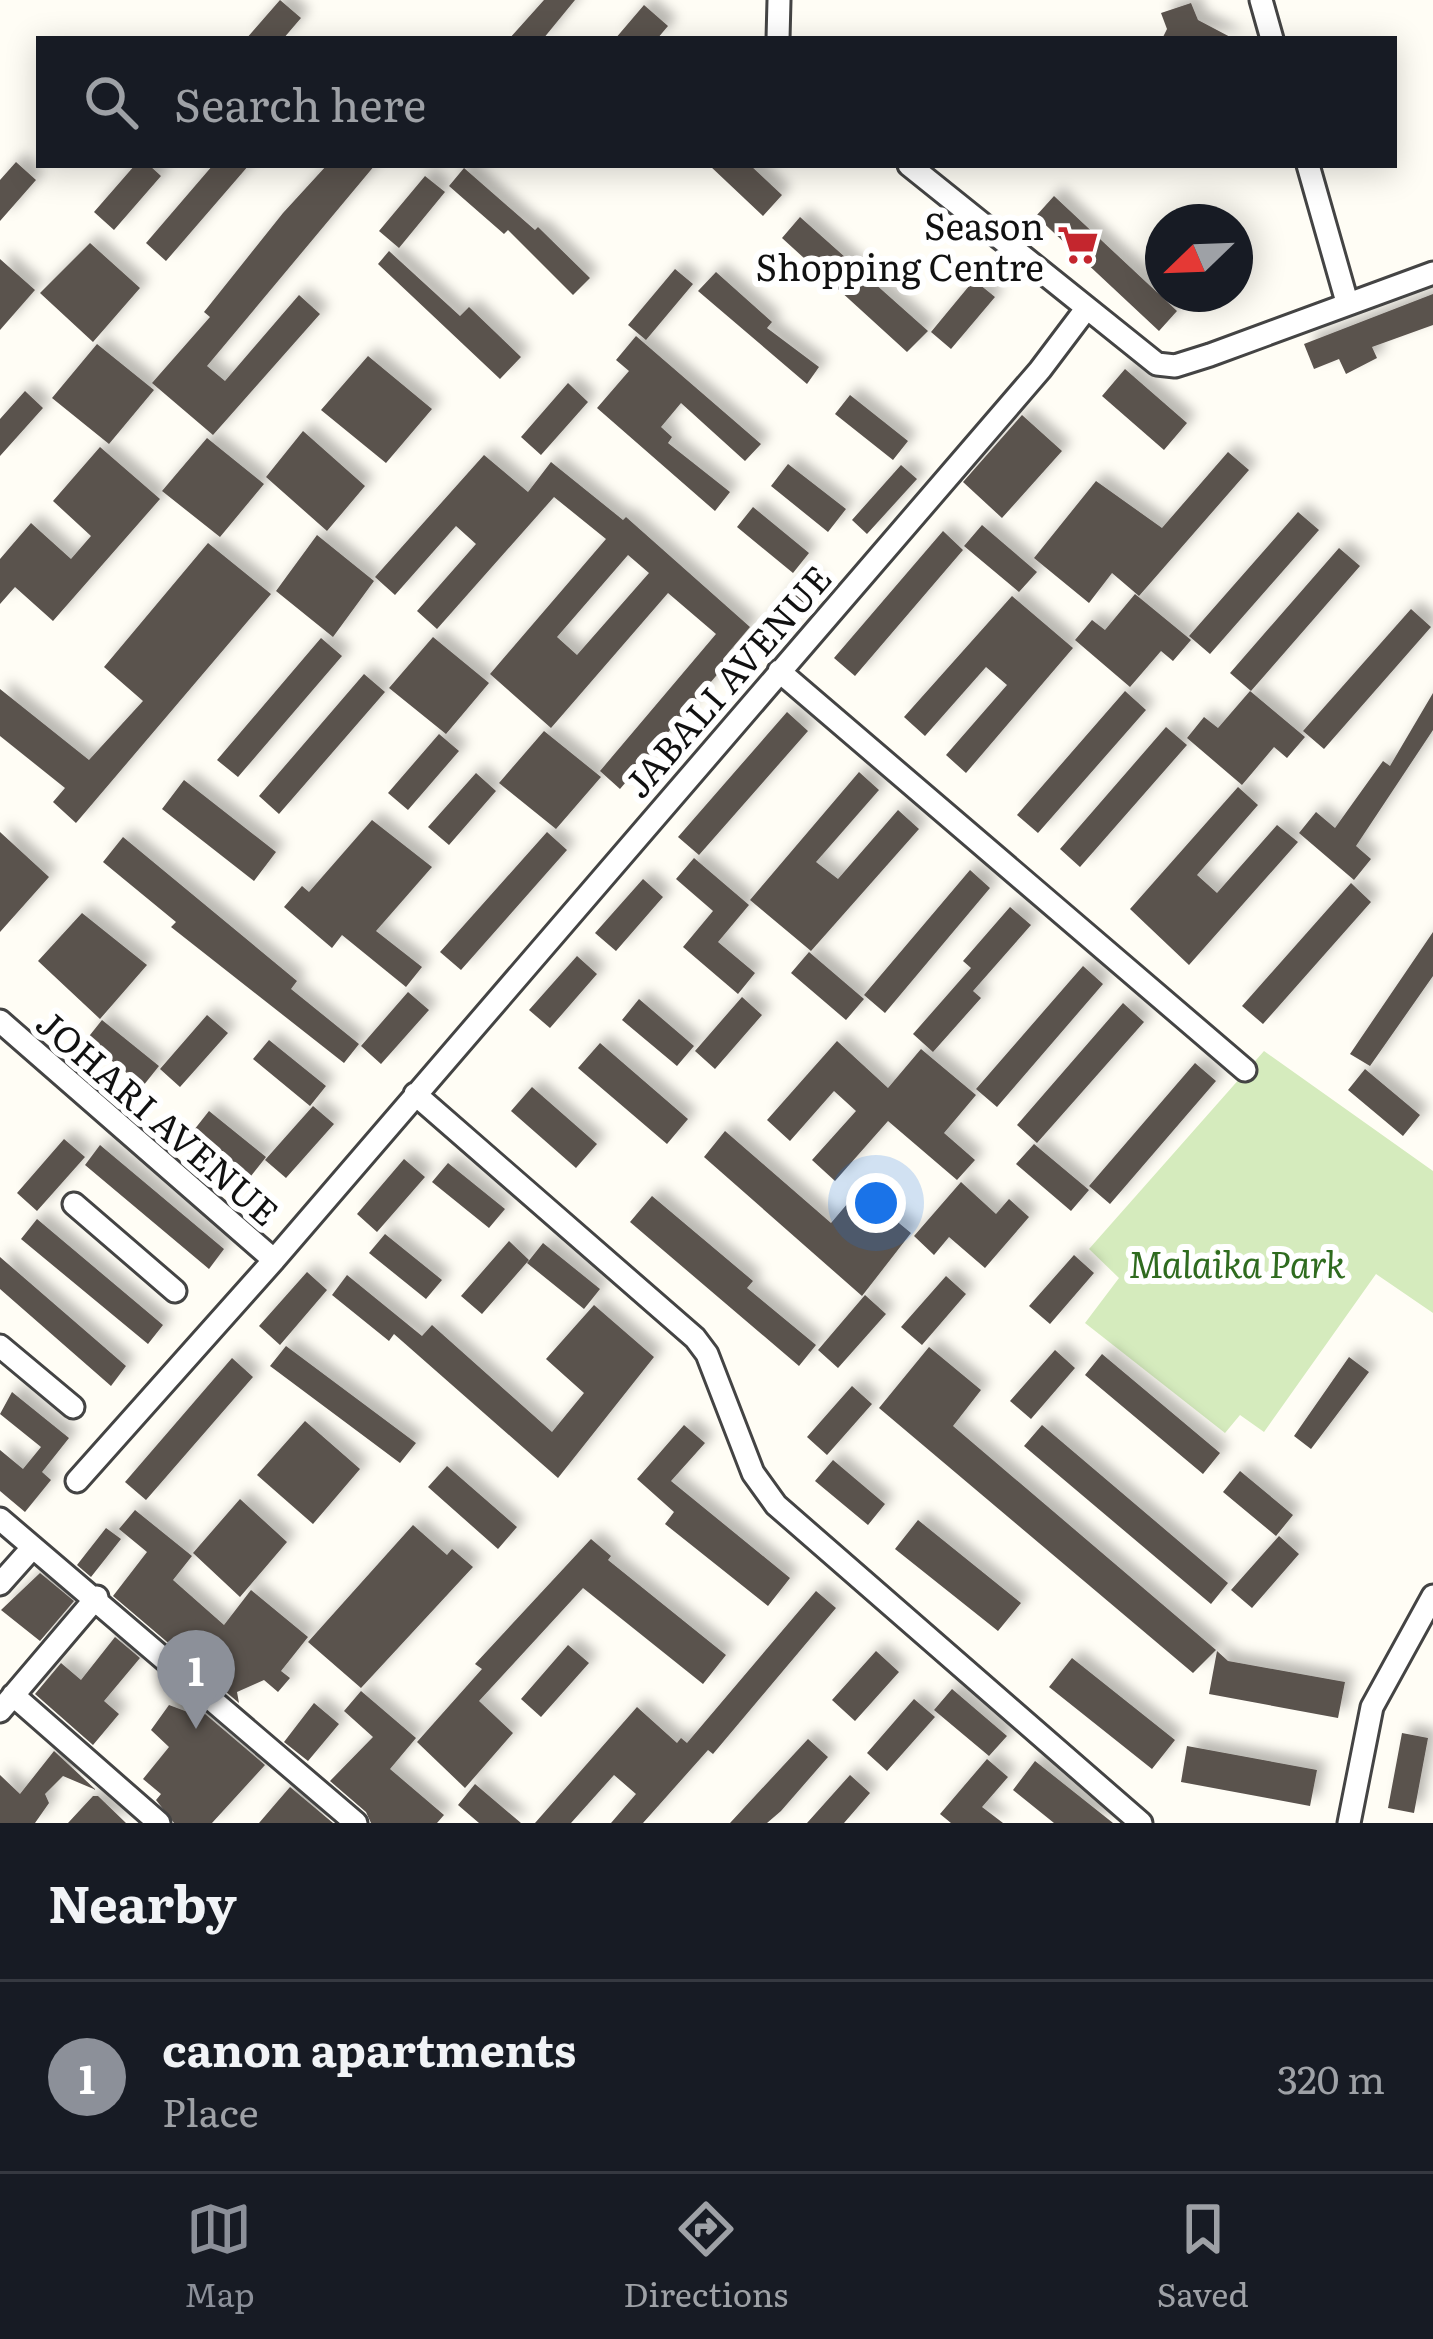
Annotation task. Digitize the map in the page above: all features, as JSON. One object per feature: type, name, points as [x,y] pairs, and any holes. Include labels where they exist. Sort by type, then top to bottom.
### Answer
[{"type":"street","points":[[778,0],[778,36]]},
{"type":"street","points":[[1261,0],[1271,36]]},
{"type":"street","points":[[913,168],[1157,364],[1175,366],[1433,273]]},
{"type":"street","points":[[1309,168],[1347,302]]},
{"type":"street","name":"JABALI AVENUE","points":[[415,1094],[1087,309]]},
{"type":"street","points":[[779,671],[1245,1070]]},
{"type":"street","name":"JOHARI AVENUE","points":[[0,1021],[274,1260],[415,1094]]},
{"type":"street","points":[[415,1094],[695,1338],[707,1354],[753,1473],[776,1505],[1141,1823]]},
{"type":"street","points":[[74,1204],[175,1291]]},
{"type":"street","points":[[77,1481],[274,1260]]},
{"type":"street","points":[[0,1346],[73,1408]]},
{"type":"street","points":[[0,1519],[97,1597],[356,1823]]},
{"type":"street","points":[[0,1584],[33,1546]]},
{"type":"street","points":[[1349,1823],[1372,1707],[1433,1596]]},
{"type":"street","points":[[97,1597],[7,1703],[159,1823]]},
{"type":"green space","name":"Malaika Park","points":[[1264,1051],[1433,1171],[1433,1313],[1376,1274],[1264,1432],[1240,1415],[1225,1433],[1085,1323],[1119,1278],[1089,1249]]},
{"type":"building","points":[[280,0],[301,18],[286,36],[249,36]]},
{"type":"building","points":[[544,0],[575,0],[545,36],[512,36]]},
{"type":"building","points":[[1191,3],[1198,20],[1228,36],[1164,36],[1167,29],[1161,13]]},
{"type":"building","points":[[644,5],[668,26],[660,36],[618,36]]},
{"type":"building","points":[[16,162],[36,180],[0,221],[0,180]]},
{"type":"building","points":[[132,168],[152,168],[161,176],[114,230],[94,212]]},
{"type":"building","points":[[210,168],[246,168],[166,261],[146,243]]},
{"type":"building","points":[[324,168],[372,168],[207,366],[225,381],[299,295],[320,314],[213,435],[152,383],[210,317],[204,312]]},
{"type":"building","points":[[464,168],[535,230],[538,227],[590,278],[573,295],[508,230],[504,234],[449,186]]},
{"type":"building","points":[[712,168],[753,168],[782,195],[763,216]]},
{"type":"building","points":[[425,176],[445,192],[399,248],[379,231]]},
{"type":"building","points":[[1054,196],[1145,281],[1145,312],[1176,312],[1159,331],[1036,216]]},
{"type":"building","points":[[800,217],[928,331],[907,352],[782,238]]},
{"type":"building","points":[[90,243],[140,288],[93,342],[40,293]]},
{"type":"building","points":[[389,251],[460,316],[469,307],[521,357],[500,379],[378,264]]},
{"type":"building","points":[[0,259],[35,290],[0,330]]},
{"type":"building","points":[[675,269],[693,284],[646,340],[628,325]]},
{"type":"building","points":[[716,272],[772,322],[767,328],[819,367],[807,384],[698,291]]},
{"type":"building","points":[[974,280],[995,297],[951,349],[931,332]]},
{"type":"building","points":[[1433,294],[1433,325],[1372,347],[1377,358],[1346,374],[1339,359],[1314,369],[1304,344]]},
{"type":"building","points":[[636,336],[761,444],[745,461],[681,403],[661,427],[672,437],[668,443],[730,492],[715,511],[597,408],[629,371],[616,360]]},
{"type":"building","points":[[97,344],[154,390],[109,444],[52,398]]},
{"type":"building","points":[[368,356],[432,409],[386,463],[321,410]]},
{"type":"building","points":[[1125,369],[1187,423],[1164,450],[1102,396]]},
{"type":"building","points":[[568,383],[588,402],[541,455],[521,437]]},
{"type":"building","points":[[25,391],[43,408],[0,456],[0,419]]},
{"type":"building","points":[[850,395],[908,441],[893,460],[835,414]]},
{"type":"building","points":[[1022,415],[1062,451],[1002,518],[963,482]]},
{"type":"building","points":[[303,431],[365,486],[327,531],[266,477]]},
{"type":"building","points":[[207,438],[264,484],[220,537],[162,491]]},
{"type":"building","points":[[100,447],[160,499],[53,621],[15,587],[0,604],[0,559],[31,523],[71,559],[91,536],[53,501]]},
{"type":"building","points":[[1228,452],[1249,470],[1139,596],[1112,573],[1089,603],[1034,558],[1096,481],[1162,528]]},
{"type":"building","points":[[484,455],[528,492],[551,462],[623,520],[626,517],[750,627],[723,659],[727,663],[620,789],[600,771],[716,634],[668,593],[551,728],[490,674],[606,539],[554,497],[437,629],[417,611],[476,544],[456,526],[395,595],[375,577]],"holes":[[[628,555],[649,573],[577,655],[557,637]]]},
{"type":"building","points":[[788,464],[846,509],[828,532],[771,486]]},
{"type":"building","points":[[901,465],[917,479],[867,534],[852,520]]},
{"type":"building","points":[[753,507],[809,553],[793,573],[737,527]]},
{"type":"building","points":[[1298,512],[1319,530],[1210,654],[1189,636]]},
{"type":"building","points":[[982,525],[1037,572],[1019,592],[964,546]]},
{"type":"building","points":[[943,531],[963,550],[855,676],[834,658]]},
{"type":"building","points":[[317,535],[374,581],[333,637],[276,591]]},
{"type":"building","points":[[208,543],[271,594],[76,823],[53,802],[65,788],[0,736],[0,689],[89,760],[143,701],[104,667]]},
{"type":"building","points":[[1339,548],[1360,566],[1251,691],[1230,673]]},
{"type":"building","points":[[801,575],[817,588],[771,644],[756,631]]},
{"type":"building","points":[[1135,594],[1191,640],[1173,661],[1161,651],[1130,687],[1075,640],[1092,620],[1105,630]]},
{"type":"building","points":[[1012,596],[1073,648],[966,773],[946,755],[1007,685],[986,667],[925,736],[904,717]]},
{"type":"building","points":[[1411,609],[1431,627],[1324,749],[1303,731]]},
{"type":"building","points":[[433,637],[489,683],[446,734],[389,688]]},
{"type":"building","points":[[321,638],[342,656],[238,777],[217,760]]},
{"type":"building","points":[[364,674],[385,692],[279,814],[259,796]]},
{"type":"building","points":[[1125,691],[1146,710],[1038,833],[1017,815]]},
{"type":"building","points":[[1250,691],[1305,737],[1287,758],[1274,747],[1242,785],[1187,738],[1204,717],[1218,728]]},
{"type":"building","points":[[1433,693],[1433,730],[1356,846],[1371,859],[1354,880],[1299,833],[1316,812],[1335,828],[1383,761],[1390,766]]},
{"type":"building","points":[[787,712],[808,731],[699,855],[678,837]]},
{"type":"building","points":[[1166,727],[1187,745],[1080,867],[1060,849]]},
{"type":"building","points":[[544,731],[601,777],[556,829],[499,783]]},
{"type":"building","points":[[439,734],[459,751],[408,810],[388,793]]},
{"type":"building","points":[[859,772],[879,790],[816,862],[838,879],[898,810],[919,829],[811,951],[750,900]]},
{"type":"building","points":[[476,773],[496,791],[449,845],[428,827]]},
{"type":"building","points":[[184,780],[276,852],[254,881],[162,809]]},
{"type":"building","points":[[1238,787],[1258,805],[1197,875],[1217,893],[1277,825],[1298,842],[1189,965],[1130,909]]},
{"type":"building","points":[[372,820],[432,867],[376,931],[422,967],[406,987],[342,935],[332,948],[284,907],[302,886],[309,892]]},
{"type":"building","points":[[0,832],[49,877],[0,932]]},
{"type":"building","points":[[547,832],[567,850],[461,970],[440,952]]},
{"type":"building","points":[[123,837],[297,981],[291,989],[359,1044],[344,1063],[171,927],[176,922],[103,862]]},
{"type":"building","points":[[694,858],[749,905],[718,942],[755,973],[738,994],[683,947],[713,911],[676,879]]},
{"type":"building","points":[[970,870],[990,888],[885,1013],[864,995]]},
{"type":"building","points":[[643,879],[663,897],[616,951],[595,933]]},
{"type":"building","points":[[1351,883],[1371,902],[1263,1024],[1242,1006]]},
{"type":"building","points":[[1010,907],[1031,925],[973,991],[981,998],[933,1052],[913,1034],[971,968],[963,961]]},
{"type":"building","points":[[82,913],[147,965],[100,1019],[38,961]]},
{"type":"building","points":[[1433,932],[1433,976],[1370,1066],[1350,1054]]},
{"type":"building","points":[[809,952],[864,999],[846,1020],[791,973]]},
{"type":"building","points":[[577,956],[597,974],[550,1028],[529,1010]]},
{"type":"building","points":[[1083,966],[1103,984],[997,1107],[976,1089]]},
{"type":"building","points":[[408,992],[429,1010],[381,1064],[361,1046]]},
{"type":"building","points":[[742,997],[762,1015],[715,1069],[695,1051]]},
{"type":"building","points":[[639,999],[694,1046],[677,1066],[622,1020]]},
{"type":"building","points":[[1123,1003],[1144,1022],[1037,1143],[1017,1125]]},
{"type":"building","points":[[207,1015],[228,1033],[180,1087],[160,1069]]},
{"type":"building","points":[[102,1020],[159,1066],[143,1086],[86,1040]]},
{"type":"building","points":[[269,1040],[326,1086],[310,1106],[253,1059]]},
{"type":"building","points":[[837,1041],[888,1088],[921,1049],[976,1095],[944,1133],[975,1160],[957,1180],[888,1121],[835,1181],[812,1160],[856,1111],[834,1091],[790,1141],[767,1120]]},
{"type":"building","points":[[600,1043],[688,1119],[667,1144],[578,1068]]},
{"type":"building","points":[[1195,1063],[1216,1081],[1110,1204],[1089,1186]]},
{"type":"building","points":[[1365,1069],[1420,1115],[1403,1136],[1348,1090]]},
{"type":"building","points":[[532,1087],[597,1144],[576,1168],[511,1111]]},
{"type":"building","points":[[313,1106],[334,1124],[286,1178],[265,1160]]},
{"type":"building","points":[[209,1111],[266,1157],[251,1176],[194,1130]]},
{"type":"building","points":[[725,1131],[831,1223],[859,1190],[911,1233],[862,1296],[704,1157]]},
{"type":"building","points":[[64,1139],[85,1157],[37,1211],[17,1193]]},
{"type":"building","points":[[1034,1144],[1089,1190],[1071,1211],[1016,1164]]},
{"type":"building","points":[[100,1145],[224,1249],[209,1269],[85,1165]]},
{"type":"building","points":[[404,1159],[425,1177],[377,1232],[357,1214]]},
{"type":"building","points":[[448,1163],[505,1209],[489,1228],[432,1182]]},
{"type":"building","points":[[961,1182],[996,1214],[1009,1199],[1029,1217],[985,1268],[949,1237],[934,1255],[914,1236]]},
{"type":"building","points":[[652,1196],[753,1281],[747,1288],[816,1345],[799,1366],[630,1222]]},
{"type":"building","points":[[37,1219],[163,1325],[148,1344],[21,1239]]},
{"type":"building","points":[[385,1234],[442,1280],[426,1299],[369,1253]]},
{"type":"building","points":[[509,1241],[529,1260],[482,1314],[461,1296]]},
{"type":"building","points":[[543,1243],[600,1289],[584,1309],[527,1263]]},
{"type":"building","points":[[1074,1255],[1094,1273],[1050,1324],[1029,1306]]},
{"type":"building","points":[[0,1257],[126,1366],[111,1386],[0,1289]]},
{"type":"building","points":[[307,1272],[327,1290],[280,1345],[259,1326]]},
{"type":"building","points":[[347,1275],[422,1336],[432,1325],[552,1432],[584,1393],[546,1359],[594,1305],[654,1357],[558,1478],[394,1334],[389,1341],[332,1295]]},
{"type":"building","points":[[946,1276],[966,1294],[922,1345],[901,1327]]},
{"type":"building","points":[[865,1295],[886,1314],[838,1368],[818,1350]]},
{"type":"building","points":[[286,1346],[416,1443],[400,1463],[270,1366]]},
{"type":"building","points":[[929,1347],[981,1390],[953,1426],[1216,1650],[1193,1673],[879,1408]]},
{"type":"building","points":[[1055,1350],[1075,1368],[1031,1419],[1010,1401]]},
{"type":"building","points":[[1102,1354],[1220,1453],[1203,1474],[1085,1375]]},
{"type":"building","points":[[1349,1357],[1369,1372],[1311,1449],[1294,1436]]},
{"type":"building","points":[[232,1358],[253,1377],[146,1500],[125,1482]]},
{"type":"building","points":[[852,1386],[872,1404],[827,1455],[807,1437]]},
{"type":"building","points":[[12,1392],[69,1438],[42,1472],[51,1480],[25,1512],[0,1491],[0,1450],[23,1469],[41,1447],[0,1414]]},
{"type":"building","points":[[305,1421],[360,1469],[313,1524],[257,1475]]},
{"type":"building","points":[[684,1425],[705,1443],[671,1481],[790,1578],[768,1606],[665,1524],[674,1512],[637,1479]]},
{"type":"building","points":[[1042,1425],[1228,1583],[1211,1604],[1024,1446]]},
{"type":"building","points":[[833,1460],[885,1504],[868,1525],[815,1481]]},
{"type":"building","points":[[447,1466],[517,1527],[498,1549],[428,1487]]},
{"type":"building","points":[[1240,1471],[1293,1515],[1276,1536],[1223,1492]]},
{"type":"building","points":[[240,1499],[287,1542],[240,1597],[193,1553]]},
{"type":"building","points":[[135,1510],[192,1556],[173,1580],[224,1625],[251,1590],[308,1637],[281,1671],[290,1678],[278,1692],[264,1680],[237,1692],[239,1703],[113,1596],[147,1552],[119,1529]]},
{"type":"building","points":[[918,1520],[1021,1603],[998,1631],[895,1549]]},
{"type":"building","points":[[413,1525],[447,1555],[452,1549],[473,1567],[361,1688],[308,1642]]},
{"type":"building","points":[[106,1528],[121,1539],[91,1577],[77,1565]]},
{"type":"building","points":[[1279,1536],[1299,1554],[1252,1608],[1231,1590]]},
{"type":"building","points":[[591,1539],[611,1556],[608,1560],[726,1655],[703,1684],[583,1588],[479,1701],[513,1733],[465,1788],[417,1742],[482,1669],[475,1664]]},
{"type":"building","points":[[40,1573],[74,1601],[40,1641],[1,1610]]},
{"type":"building","points":[[816,1591],[836,1608],[713,1754],[708,1750],[643,1823],[611,1823],[636,1794],[614,1775],[571,1823],[535,1823],[637,1707],[677,1743],[681,1738],[687,1743]]},
{"type":"building","points":[[115,1637],[140,1658],[104,1701],[119,1714],[93,1745],[35,1694],[61,1663],[81,1680]]},
{"type":"building","points":[[568,1645],[589,1663],[541,1717],[521,1699]]},
{"type":"building","points":[[876,1651],[899,1672],[855,1721],[832,1700]]},
{"type":"building","points":[[1217,1651],[1228,1661],[1345,1682],[1338,1718],[1209,1694]]},
{"type":"building","points":[[1072,1658],[1175,1740],[1152,1769],[1049,1687]]},
{"type":"building","points":[[952,1689],[1007,1736],[989,1756],[934,1710]]},
{"type":"building","points":[[361,1691],[416,1738],[390,1769],[444,1815],[437,1823],[371,1823],[366,1812],[330,1781],[373,1737],[344,1711]]},
{"type":"building","points":[[914,1699],[935,1717],[887,1771],[867,1753]]},
{"type":"building","points":[[314,1703],[339,1724],[308,1761],[284,1742]]},
{"type":"building","points":[[169,1705],[193,1714],[198,1708],[265,1765],[212,1823],[174,1823],[156,1800],[161,1794],[143,1779],[169,1747],[151,1730]]},
{"type":"building","points":[[1402,1733],[1428,1738],[1414,1813],[1388,1808]]},
{"type":"building","points":[[808,1739],[828,1757],[781,1811],[767,1823],[730,1823]]},
{"type":"building","points":[[1187,1746],[1317,1770],[1310,1806],[1181,1782]]},
{"type":"building","points":[[54,1751],[96,1790],[63,1776],[45,1794],[49,1803],[35,1823],[0,1823],[0,1775],[20,1794]]},
{"type":"building","points":[[987,1759],[1008,1777],[982,1807],[1003,1823],[951,1823],[940,1814]]},
{"type":"building","points":[[1035,1761],[1113,1823],[1054,1823],[1013,1790]]},
{"type":"building","points":[[850,1775],[870,1793],[844,1823],[807,1823]]},
{"type":"building","points":[[475,1784],[521,1823],[479,1823],[458,1805]]},
{"type":"building","points":[[290,1787],[333,1823],[259,1823]]},
{"type":"building","points":[[98,1796],[126,1823],[68,1823]]},
{"type":"place","name":"Season Shopping Centre","points":[[1078,245]]},
{"type":"place","name":"canon apartments","points":[[196,1729]]}]
